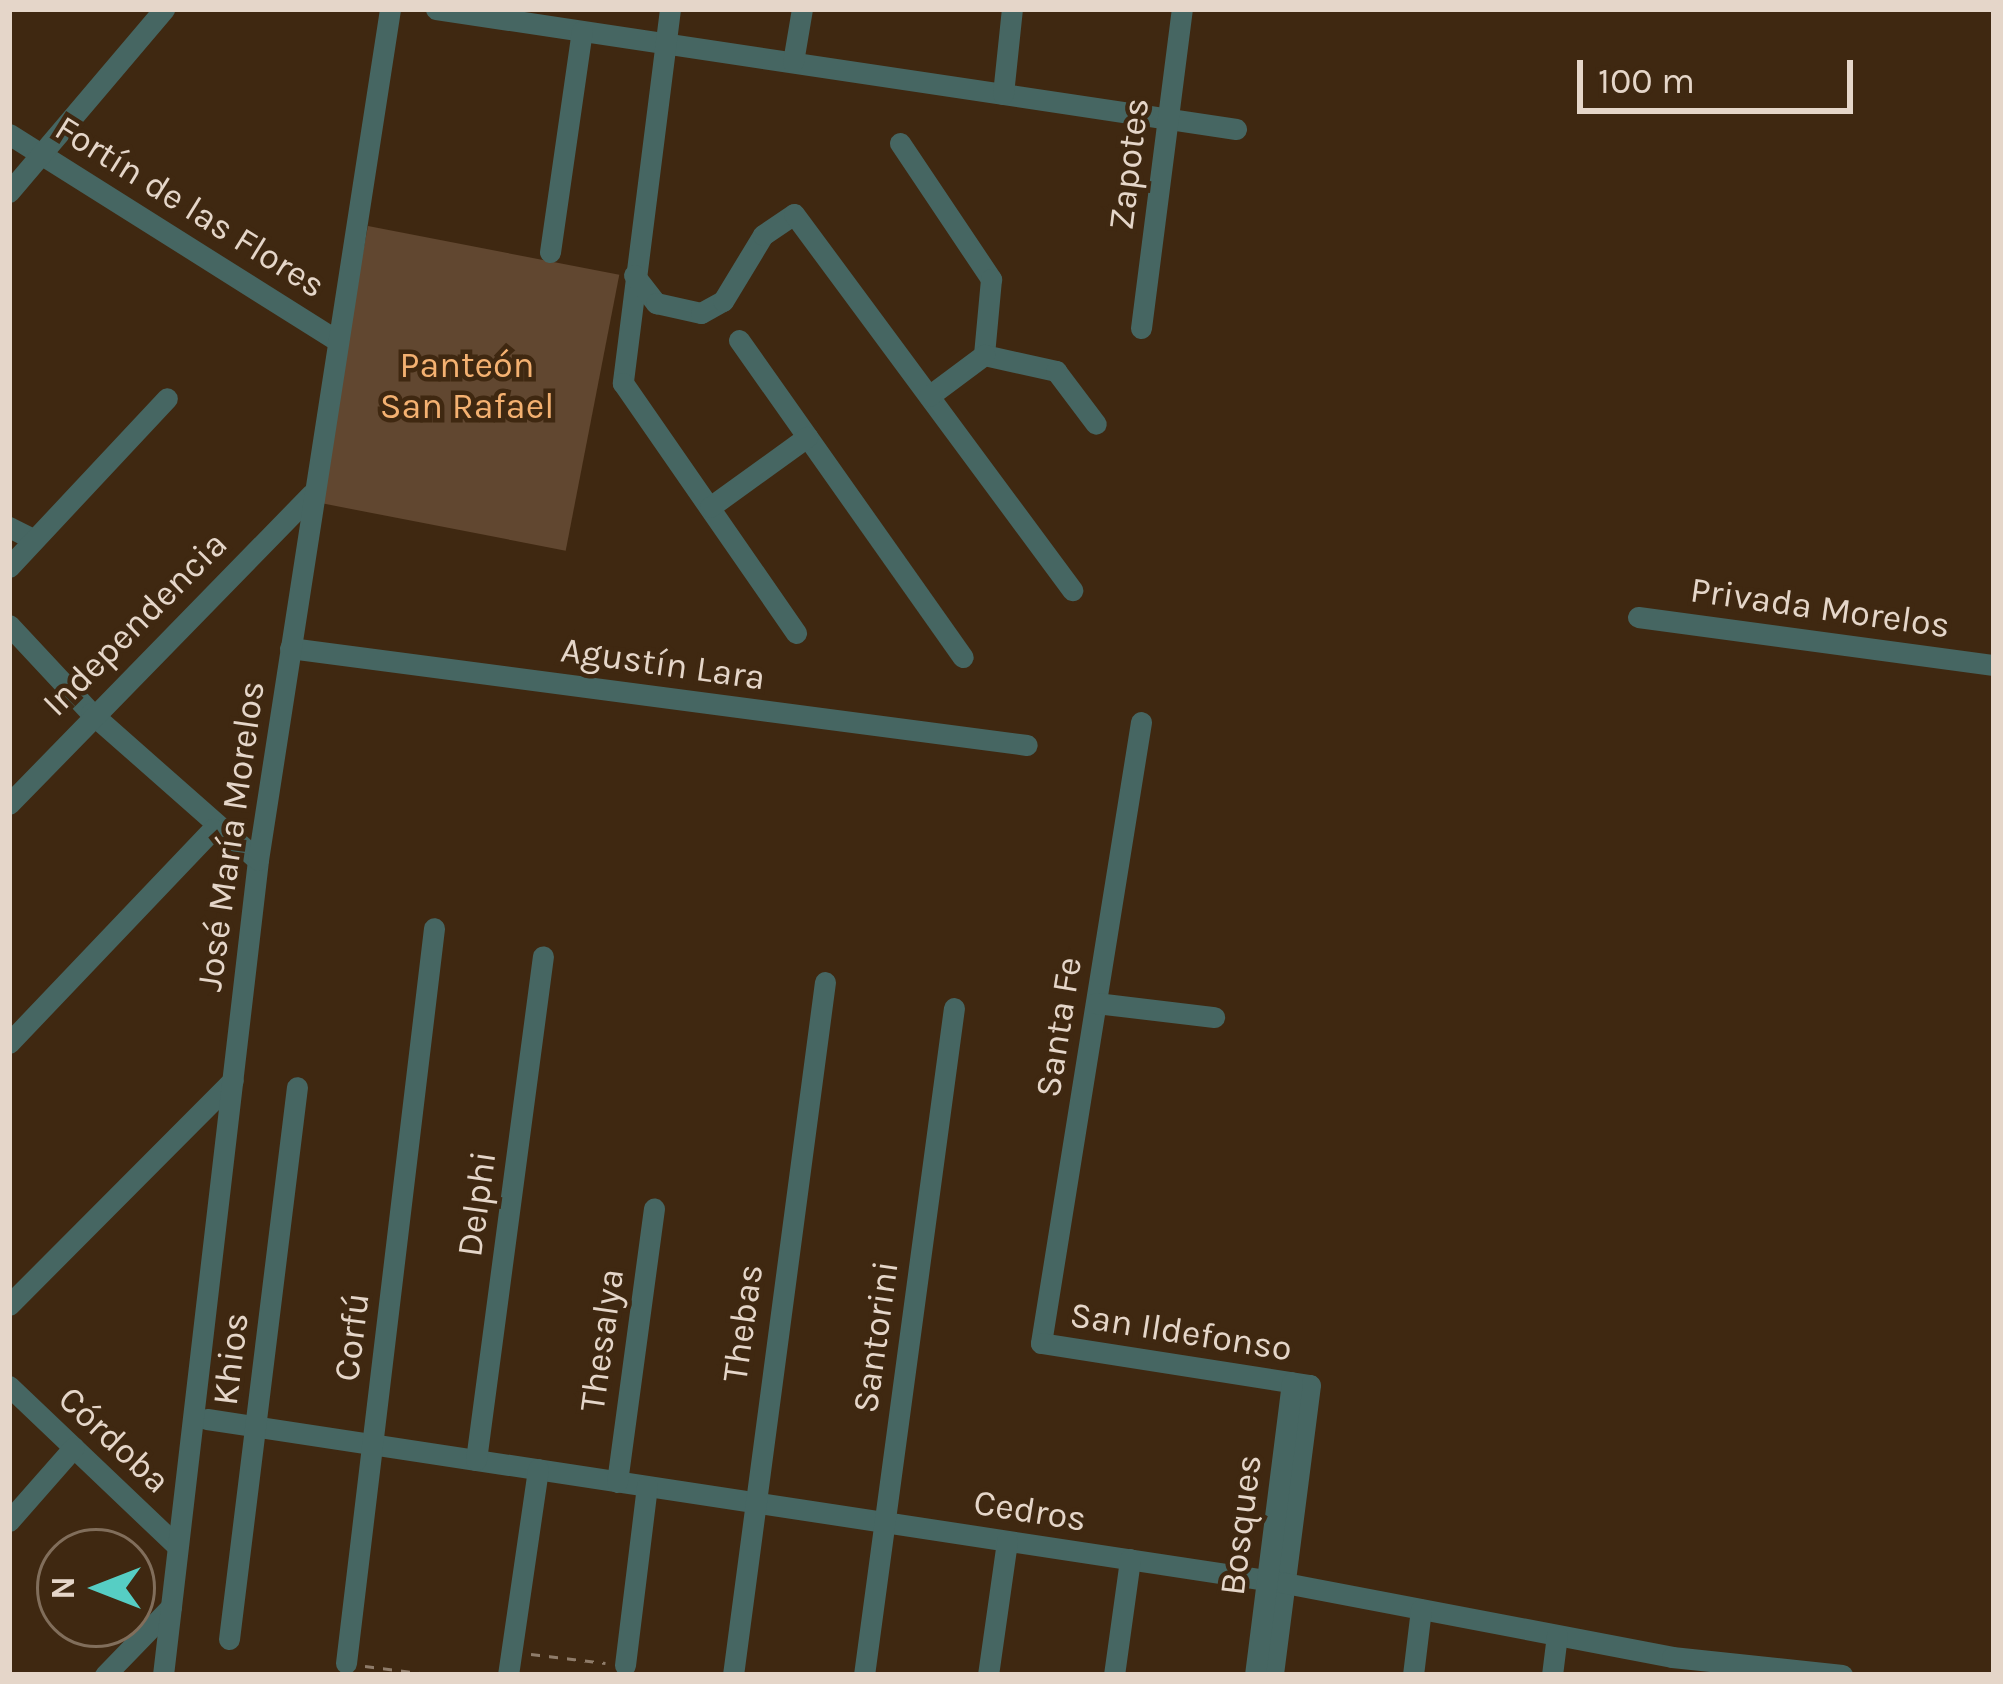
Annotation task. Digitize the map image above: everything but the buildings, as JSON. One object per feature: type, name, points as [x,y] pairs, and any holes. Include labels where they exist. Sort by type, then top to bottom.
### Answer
[{"type":"street","points":[[9,192],[164,9]]},
{"type":"street","name":"José María Morelos","points":[[163,1675],[174,1543],[258,860],[335,339],[390,9]]},
{"type":"street","points":[[436,9],[520,15],[582,31],[1236,129]]},
{"type":"street","points":[[670,9],[623,383],[796,633]]},
{"type":"street","points":[[793,62],[802,9]]},
{"type":"street","points":[[1003,94],[1012,9]]},
{"type":"street","name":"Zapotes","points":[[1141,328],[1182,9]]},
{"type":"street","points":[[550,252],[582,31]]},
{"type":"street","name":"Fortín de las Flores","points":[[9,134],[335,339]]},
{"type":"street","points":[[900,142],[991,279],[984,355],[929,396]]},
{"type":"street","points":[[634,275],[656,303],[701,313],[723,301],[763,235],[794,214],[1072,590]]},
{"type":"street","points":[[739,340],[963,657]]},
{"type":"street","points":[[984,355],[1056,371],[1096,424]]},
{"type":"street","points":[[9,566],[167,398]]},
{"type":"street","points":[[710,507],[807,437]]},
{"type":"street","name":"Independencia","points":[[9,804],[91,713],[311,494]]},
{"type":"street","points":[[9,527],[34,540]]},
{"type":"street","name":"Privada Morelos","points":[[1638,617],[1994,665]]},
{"type":"street","points":[[9,625],[91,713],[213,829],[258,860]]},
{"type":"street","name":"Agustín Lara","points":[[290,647],[1027,746]]},
{"type":"street","name":"Santa Fe","points":[[1041,1343],[1141,722]]},
{"type":"street","points":[[9,1043],[213,829]]},
{"type":"street","name":"Corfú","points":[[346,1664],[434,928]]},
{"type":"street","name":"Delphi","points":[[476,1460],[543,956]]},
{"type":"street","name":"Thebas","points":[[733,1675],[751,1502],[825,982]]},
{"type":"street","points":[[1096,1003],[1214,1017]]},
{"type":"street","name":"Santorini","points":[[863,1675],[954,1008]]},
{"type":"street","points":[[9,1305],[233,1080]]},
{"type":"street","name":"Khios","points":[[230,1639],[297,1087]]},
{"type":"street","name":"Thesalya","points":[[617,1481],[654,1208]]},
{"type":"street","name":"San Ildefonso","points":[[1041,1343],[1301,1384]]},
{"type":"street","name":"Bosques","points":[[1273,1675],[1277,1582],[1301,1384]]},
{"type":"street","name":"Córdoba","points":[[9,1386],[174,1543]]},
{"type":"street","name":"Cedros","points":[[207,1419],[1277,1582],[1557,1635],[1671,1666],[1843,1675]]},
{"type":"street","points":[[9,1521],[74,1447]]},
{"type":"street","points":[[508,1675],[538,1469]]},
{"type":"street","points":[[625,1665],[647,1486]]},
{"type":"street","points":[[988,1675],[1006,1540]]},
{"type":"street","points":[[1114,1675],[1130,1559]]},
{"type":"street","name":"Bosques","points":[[1255,1675],[1277,1582]]},
{"type":"street","points":[[105,1675],[171,1607]]},
{"type":"street","points":[[1413,1675],[1421,1609]]},
{"type":"street","points":[[1552,1675],[1557,1635]]},
{"type":"path","points":[[512,1652],[625,1665]]},
{"type":"path","points":[[346,1664],[435,1675]]},
{"type":"green space","name":"Panteón San Rafael","points":[[368,226],[619,275],[566,551],[314,502]]}]
